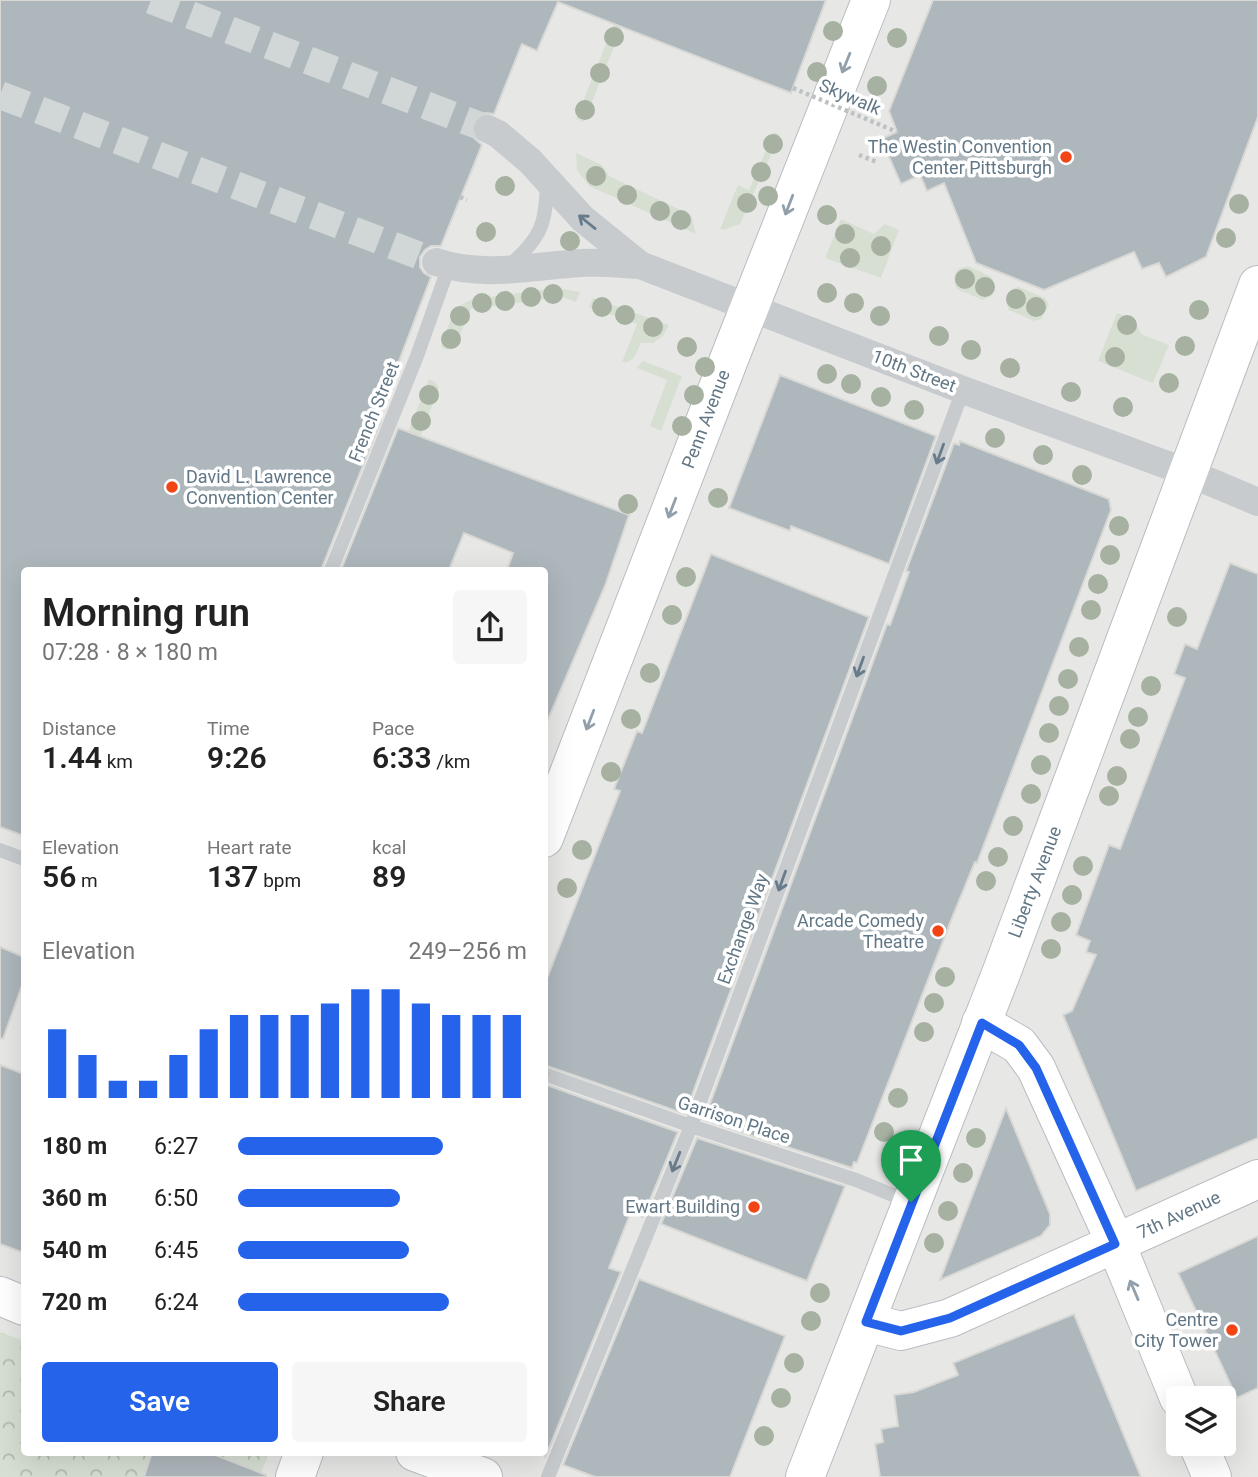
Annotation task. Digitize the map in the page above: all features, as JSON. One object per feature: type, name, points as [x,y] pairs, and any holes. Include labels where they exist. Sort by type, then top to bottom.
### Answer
[{"type":"main road","name":"Penn Avenue","points":[[548,828],[872,0]]},
{"type":"main road","name":"Liberty Avenue","points":[[805,1477],[982,1023],[1258,285]]},
{"type":"main road","points":[[982,1023],[1019,1045],[1036,1068],[1175,1386]]},
{"type":"main road","name":"7th Avenue","points":[[866,1322],[901,1331],[942,1321],[1258,1179]]},
{"type":"main road","points":[[0,1296],[21,1305]]},
{"type":"main road","points":[[295,1477],[303,1456]]},
{"type":"main road","points":[[426,1456],[483,1477]]},
{"type":"main road","points":[[1203,1456],[1212,1477]]},
{"type":"street","name":"10th Street","points":[[488,129],[517,150],[583,219],[640,265],[963,390],[1189,473],[1258,502]]},
{"type":"street","name":"10th Street","points":[[443,264],[489,272],[583,263],[640,265]]},
{"type":"lane","points":[[506,270],[526,251],[543,225],[547,213],[547,180]]},
{"type":"lane","name":"French Street","points":[[332,567],[417,356],[443,264]]},
{"type":"lane","name":"Exchange Way","points":[[548,1477],[691,1126],[963,390]]},
{"type":"lane","points":[[0,850],[21,858]]},
{"type":"lane","name":"Garrison Place","points":[[548,1071],[691,1126],[856,1180],[911,1202]]},
{"type":"path","name":"Skywalk","points":[[793,88],[897,132]]},
{"type":"path","points":[[859,155],[877,162]]},
{"type":"path","points":[[460,197],[467,200]]},
{"type":"shaded area","points":[[0,0],[1258,0],[1258,1477],[0,1477]]},
{"type":"green space","points":[[614,24],[622,27],[584,122],[576,119]]},
{"type":"green space","points":[[774,132],[780,135],[740,224],[720,229],[738,185],[749,190]]},
{"type":"green space","points":[[576,153],[602,165],[609,176],[691,215],[696,234],[589,186],[577,170]]},
{"type":"green space","points":[[841,219],[874,234],[885,224],[899,230],[881,278],[825,258]]},
{"type":"green space","points":[[968,266],[992,277],[995,287],[991,296],[983,300],[957,289],[955,274],[958,269]]},
{"type":"green space","points":[[1019,287],[1045,298],[1049,305],[1041,319],[1034,321],[1009,310],[1008,295]]},
{"type":"green space","points":[[558,288],[580,292],[576,302],[562,297],[471,309],[454,348],[447,350],[441,347],[452,318],[467,302]]},
{"type":"green space","points":[[593,298],[669,325],[663,336],[653,343],[641,343],[634,358],[626,363],[622,362],[637,324],[589,307]]},
{"type":"green space","points":[[1117,313],[1133,319],[1141,334],[1169,345],[1153,383],[1098,361]]},
{"type":"green space","points":[[643,361],[682,376],[661,431],[650,426],[667,380],[637,368]]},
{"type":"green space","points":[[429,379],[439,388],[420,437],[408,432]]},
{"type":"green space","points":[[0,1332],[21,1340],[21,1456],[151,1456],[144,1477],[0,1477]]},
{"type":"green space","points":[[216,1456],[268,1456],[261,1473]]},
{"type":"building","name":"David L. Lawrence Convention Center","points":[[0,0],[826,0],[791,93],[558,2],[537,51],[522,44],[494,114],[479,115],[473,122],[471,129],[474,138],[482,145],[441,246],[431,246],[420,257],[420,267],[431,277],[377,419],[381,421],[322,567],[21,567],[21,835],[0,827]]},
{"type":"building","name":"The Westin Convention Center Pittsburgh","points":[[933,0],[1258,0],[1258,117],[1206,257],[1166,277],[1159,263],[1142,269],[1134,252],[1044,290],[976,263],[944,183],[927,191],[920,175],[901,184],[881,139],[897,132],[889,111]]},
{"type":"building","points":[[780,375],[936,436],[889,564],[791,526],[790,531],[729,508]]},
{"type":"building","points":[[398,428],[629,515],[605,586],[548,720],[548,567],[508,567],[513,553],[464,533],[450,567],[342,567]]},
{"type":"building","points":[[960,441],[1109,499],[1111,510],[977,863],[975,862],[952,918],[857,1163],[854,1162],[852,1168],[704,1120],[887,624],[890,625],[909,572],[906,571],[954,443],[959,445]]},
{"type":"building","points":[[711,554],[869,617],[685,1114],[548,1066],[548,976],[620,791],[614,789],[637,731],[642,733]]},
{"type":"building","points":[[1230,563],[1258,574],[1258,1138],[1136,1191],[1063,1015],[1072,1011],[1096,955],[1086,952],[1090,941],[1076,935],[1109,845],[1120,849],[1185,678],[1174,674],[1185,644],[1197,649]]},
{"type":"building","points":[[0,947],[21,956],[21,988],[3,1039],[0,1038]]},
{"type":"building","points":[[0,1065],[21,1073],[21,1252],[0,1244]]},
{"type":"building","points":[[548,1085],[678,1132],[643,1217],[631,1212],[609,1268],[621,1272],[548,1451]]},
{"type":"building","points":[[1006,1108],[1050,1214],[1050,1225],[1041,1236],[940,1280]]},
{"type":"building","name":"Ewart Building","points":[[697,1138],[845,1186],[807,1281],[661,1224]]},
{"type":"building","name":"Centre City Tower","points":[[1258,1236],[1258,1388],[1237,1398],[1236,1386],[1231,1386],[1178,1273]]},
{"type":"building","points":[[639,1279],[785,1336],[730,1477],[595,1477],[563,1465]]},
{"type":"building","points":[[1074,1314],[1141,1477],[880,1477],[875,1444],[883,1442],[881,1429],[898,1426],[894,1395],[914,1392],[958,1375],[953,1363]]},
{"type":"building","points":[[151,1456],[218,1456],[266,1475],[266,1477],[144,1477]]},
{"type":"tunnel","points":[[151,0],[488,129]]},
{"type":"tunnel","points":[[0,95],[436,262]]},
{"type":"place","name":"The Westin Convention Center Pittsburgh","points":[[1066,157]]},
{"type":"place","name":"David L. Lawrence Convention Center","points":[[172,487]]},
{"type":"place","name":"Arcade Comedy Theatre","points":[[938,931]]},
{"type":"place","name":"Ewart Building","points":[[754,1207]]},
{"type":"place","name":"Centre City Tower","points":[[1232,1330]]},
{"type":"route","points":[[982,1023],[1019,1045],[1036,1068],[1115,1244],[950,1318],[901,1331],[866,1322],[911,1202],[982,1023]]}]
